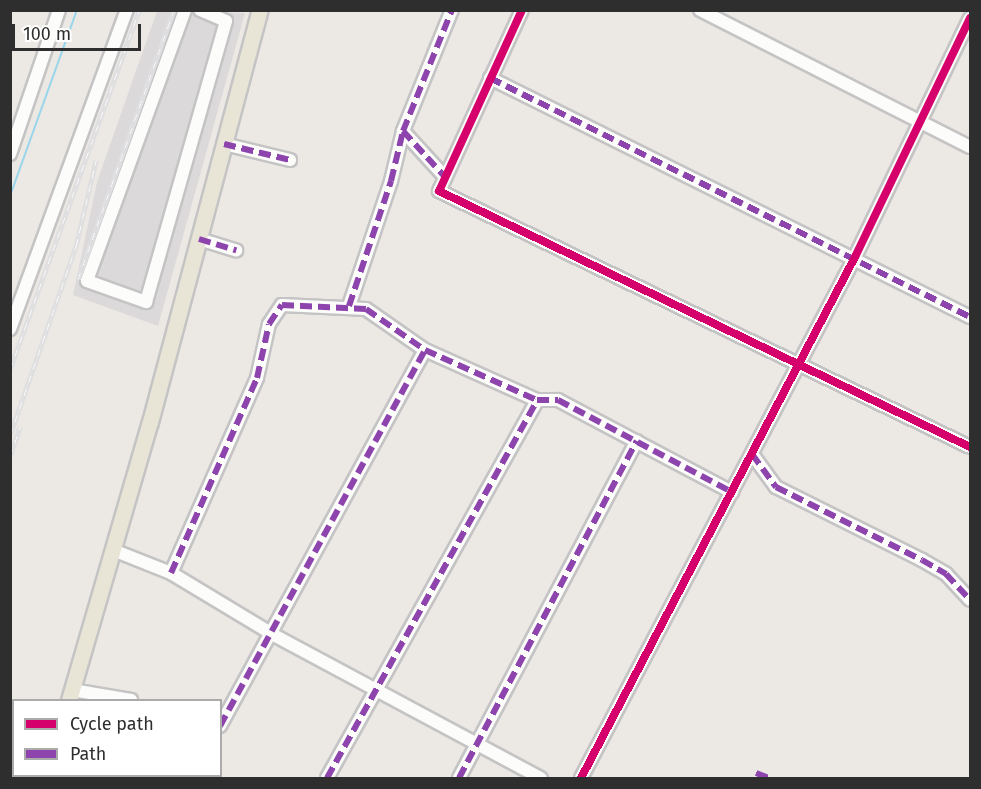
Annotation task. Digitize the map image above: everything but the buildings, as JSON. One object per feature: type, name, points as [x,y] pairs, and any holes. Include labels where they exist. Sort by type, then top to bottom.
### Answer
[{"type":"main road","points":[[70,695],[113,550],[260,10]]},
{"type":"street","points":[[10,154],[59,10]]},
{"type":"street","points":[[10,329],[127,10]]},
{"type":"street","points":[[185,10],[87,281],[146,302],[226,21],[200,10]]},
{"type":"street","points":[[349,306],[391,181],[403,131],[452,10]]},
{"type":"street","points":[[522,10],[439,191],[970,447]]},
{"type":"street","points":[[700,10],[970,147]]},
{"type":"street","points":[[582,778],[855,257],[970,18]]},
{"type":"street","points":[[490,78],[855,257],[970,317]]},
{"type":"street","points":[[403,131],[445,177]]},
{"type":"street","points":[[224,144],[290,160]]},
{"type":"street","points":[[199,239],[236,250]]},
{"type":"street","points":[[171,573],[256,378],[270,324],[282,305],[349,306],[366,309],[425,350],[537,400],[558,400],[732,492]]},
{"type":"street","points":[[222,722],[425,350]]},
{"type":"street","points":[[327,778],[537,400]]},
{"type":"street","points":[[459,778],[637,441]]},
{"type":"street","points":[[752,454],[776,488],[922,560],[946,574],[970,600]]},
{"type":"street","points":[[113,550],[171,573],[272,634],[541,778]]},
{"type":"street","points":[[70,695],[119,699]]},
{"type":"shaded area","points":[[157,11],[245,13],[158,326],[73,295],[97,182]]},
{"type":"waterway","points":[[10,196],[77,10]]},
{"type":"railway","points":[[10,369],[139,10]]},
{"type":"railway","points":[[78,279],[174,10]]},
{"type":"railway","points":[[10,435],[76,246],[96,160]]},
{"type":"railway","points":[[10,456],[20,427]]},
{"type":"marked path","points":[[349,306],[391,181],[403,131],[452,10]]},
{"type":"marked path","points":[[490,78],[970,317]]},
{"type":"marked path","points":[[403,131],[445,177]]},
{"type":"marked path","points":[[224,144],[290,160]]},
{"type":"marked path","points":[[199,239],[236,250]]},
{"type":"marked path","points":[[171,573],[257,378],[269,324],[282,305],[366,309],[425,350],[537,400],[558,400],[732,492]]},
{"type":"marked path","points":[[222,722],[425,350]]},
{"type":"marked path","points":[[327,778],[537,400]]},
{"type":"marked path","points":[[459,778],[637,441]]},
{"type":"marked path","points":[[752,454],[776,487],[922,560],[946,574],[970,600]]},
{"type":"marked path","points":[[756,773],[769,778]]},
{"type":"cycle path","points":[[522,10],[439,191],[970,447]]},
{"type":"cycle path","points":[[581,778],[855,257],[970,18]]}]
